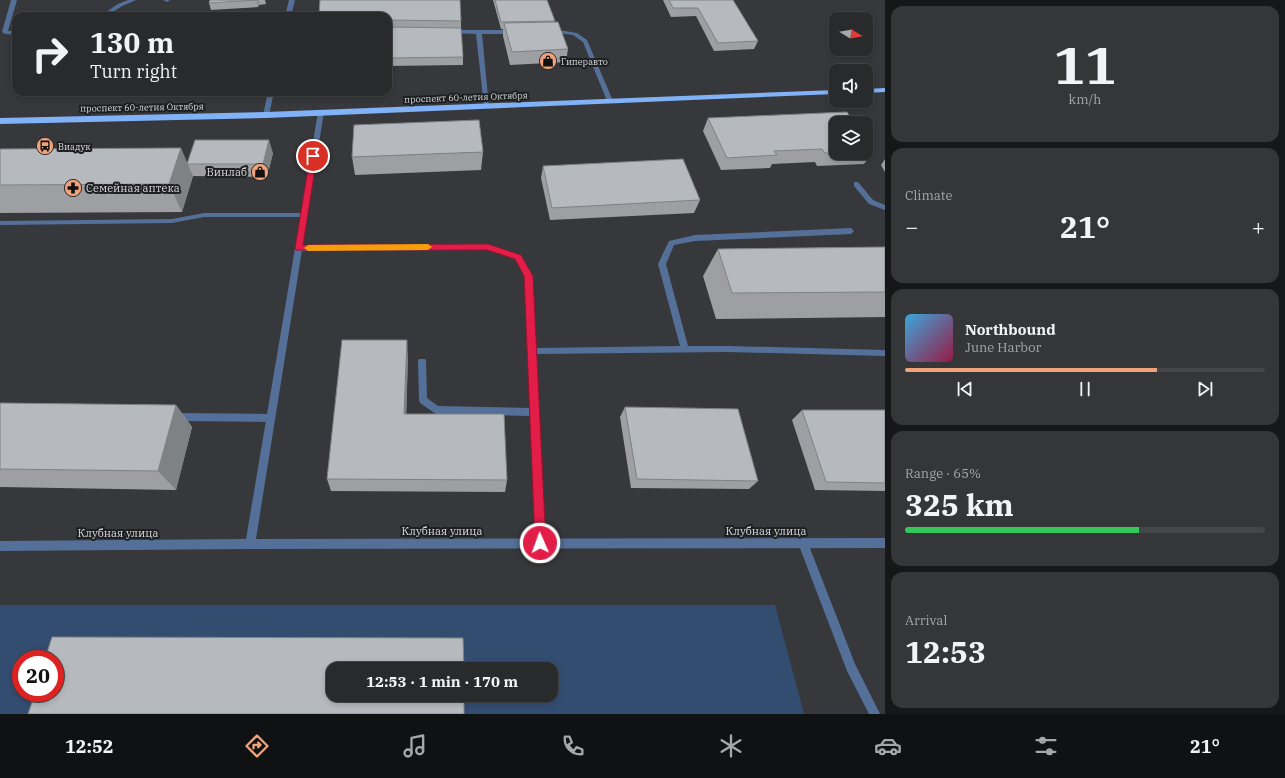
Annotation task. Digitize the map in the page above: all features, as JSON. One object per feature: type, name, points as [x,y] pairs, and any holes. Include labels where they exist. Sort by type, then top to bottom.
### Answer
[{"type":"highway","points":[[873,91],[885,90]]},
{"type":"highway","name":"проспект 60-летия Октября","points":[[0,121],[266,115],[829,92]]},
{"type":"street","points":[[3,33],[14,0]]},
{"type":"street","points":[[109,12],[120,5],[133,0]]},
{"type":"street","points":[[289,12],[292,0]]},
{"type":"street","points":[[550,31],[575,34],[585,41],[610,101]]},
{"type":"street","points":[[441,32],[519,32]]},
{"type":"street","points":[[479,33],[487,106]]},
{"type":"street","points":[[266,115],[270,96]]},
{"type":"street","points":[[250,544],[321,112]]},
{"type":"street","points":[[856,184],[871,202],[885,208]]},
{"type":"street","points":[[0,223],[172,221],[204,215],[304,216]]},
{"type":"street","points":[[685,349],[662,264],[671,243],[695,238],[851,231]]},
{"type":"street","points":[[299,248],[488,247],[518,257],[528,276],[540,543]]},
{"type":"street","points":[[532,351],[728,349],[885,353]]},
{"type":"street","points":[[422,361],[423,400],[436,410],[535,412]]},
{"type":"street","points":[[167,417],[271,418]]},
{"type":"street","points":[[803,543],[851,667],[875,714]]},
{"type":"street","name":"Клубная улица","points":[[0,546],[885,543]]},
{"type":"shaded area","points":[[0,605],[775,605],[804,714],[0,714]]},
{"type":"building","points":[[210,0],[257,0],[209,3]]},
{"type":"building","points":[[320,0],[460,0],[461,21],[392,20],[392,12],[319,12]]},
{"type":"building","points":[[495,0],[547,0],[555,21],[501,22]]},
{"type":"building","points":[[669,0],[733,0],[758,41],[718,43],[698,8],[673,8]]},
{"type":"building","points":[[558,22],[568,49],[512,52],[504,23]]},
{"type":"building","points":[[392,27],[461,28],[463,57],[392,58]]},
{"type":"building","points":[[847,112],[850,116],[829,116],[829,153],[825,153],[822,149],[774,151],[777,155],[727,158],[708,118]]},
{"type":"building","points":[[479,120],[483,152],[352,157],[354,125]]},
{"type":"building","points":[[195,140],[269,140],[263,164],[187,164]]},
{"type":"building","points":[[181,148],[169,184],[0,185],[0,149]]},
{"type":"building","points":[[683,159],[700,200],[552,208],[543,166]]},
{"type":"building","points":[[885,247],[885,292],[732,293],[718,249]]},
{"type":"building","points":[[342,340],[407,340],[404,414],[504,414],[507,480],[327,479]]},
{"type":"building","points":[[0,403],[176,405],[158,471],[0,469]]},
{"type":"building","points":[[625,407],[738,409],[758,481],[637,479]]},
{"type":"building","points":[[802,410],[885,410],[885,483],[826,482]]},
{"type":"building","points":[[52,637],[463,638],[464,662],[326,662],[326,702],[464,702],[464,714],[28,714],[32,702],[64,702],[64,650],[48,650]]},
{"type":"slow traffic","points":[[308,248],[428,247]]},
{"type":"place","name":"Гиперавто","points":[[548,61]]},
{"type":"place","name":"Виадук","points":[[45,146]]},
{"type":"place","name":"Винлаб","points":[[260,172]]},
{"type":"place","name":"Семейная аптека","points":[[73,188]]},
{"type":"route","points":[[313,156],[299,248],[488,247],[518,257],[528,276],[540,543]]}]
